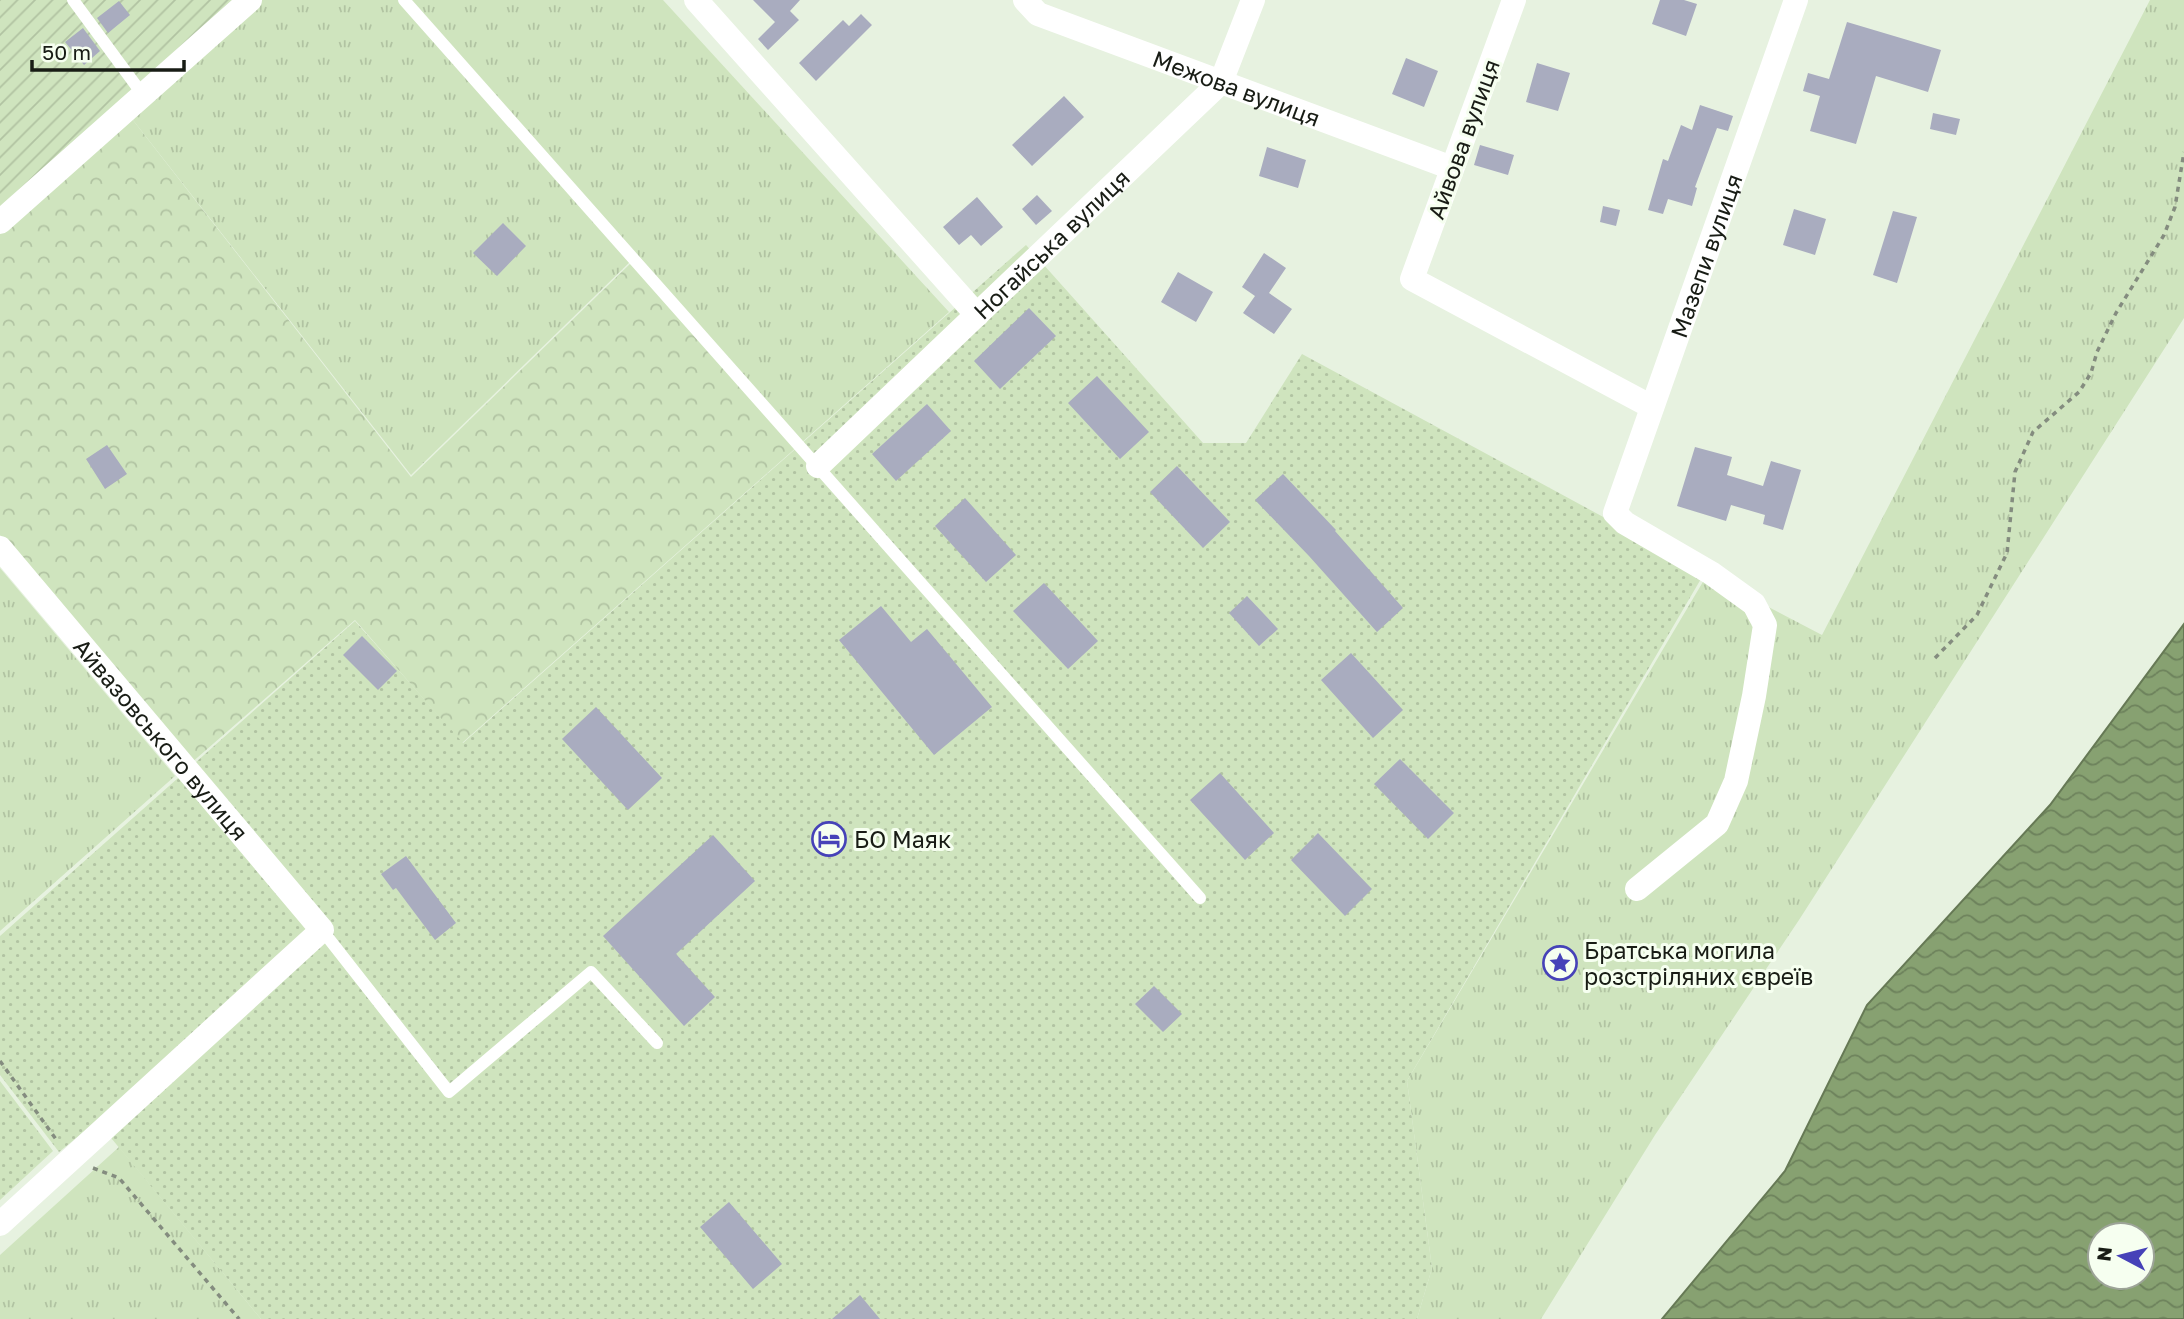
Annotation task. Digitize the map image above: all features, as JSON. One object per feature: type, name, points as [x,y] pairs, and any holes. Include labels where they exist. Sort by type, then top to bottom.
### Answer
[{"type":"street","points":[[2,215],[250,0]]},
{"type":"street","points":[[696,0],[977,315]]},
{"type":"street","name":"Межова вулиця","points":[[1025,0],[1038,14],[1452,168]]},
{"type":"street","name":"Ногайська вулиця","points":[[818,466],[1221,82],[1253,0]]},
{"type":"street","name":"Айвова вулиця","points":[[1514,0],[1412,279],[1652,407]]},
{"type":"street","name":"Мазепи вулиця","points":[[1637,889],[1717,824],[1736,781],[1754,696],[1765,625],[1754,604],[1711,573],[1625,523],[1615,513],[1797,0]]},
{"type":"street","name":"Айвазовського вулиця","points":[[0,548],[322,930]]},
{"type":"street","points":[[0,1224],[322,930]]},
{"type":"lane","points":[[74,0],[143,95]]},
{"type":"lane","points":[[404,0],[1200,898]]},
{"type":"lane","points":[[322,930],[449,1092],[591,972],[657,1043]]},
{"type":"path","points":[[1935,657],[1977,615],[2007,554],[2015,472],[2033,432],[2080,391],[2091,373],[2096,352],[2116,313],[2164,235],[2175,207],[2184,152]]},
{"type":"path","points":[[0,1061],[71,1159],[119,1178],[239,1319]]},
{"type":"green space","points":[[0,0],[250,0],[0,222]]},
{"type":"green space","points":[[254,0],[663,0],[949,312],[800,444],[634,258],[411,475],[129,115]]},
{"type":"green space","points":[[2150,0],[2184,0],[2184,318],[1799,920],[1655,1135],[1541,1319],[1417,1319],[1432,1268],[1407,1081],[1707,575],[1822,635]]},
{"type":"green space","points":[[129,115],[411,477],[634,260],[798,446],[462,743],[355,620],[190,764],[0,535],[0,232]]},
{"type":"green space","name":"БО Маяк","points":[[1026,245],[1203,443],[1246,443],[1302,354],[1705,572],[1407,1081],[1432,1268],[1417,1319],[261,1319],[97,1121],[59,1152],[0,1075],[0,936],[355,621],[463,743]]},
{"type":"green space","points":[[0,568],[175,776],[0,931]]},
{"type":"green space","points":[[0,1081],[53,1151],[0,1200]]},
{"type":"green space","points":[[119,1147],[261,1319],[0,1319],[0,1255]]},
{"type":"water","points":[[2184,624],[2184,1319],[1662,1319],[1785,1171],[1867,1005],[2050,805]]},
{"type":"building","points":[[753,0],[800,0],[790,11],[799,20],[768,50],[758,39],[775,22]]},
{"type":"building","points":[[1660,0],[1684,0],[1697,4],[1686,36],[1652,24]]},
{"type":"building","points":[[119,1],[130,15],[108,33],[97,18]]},
{"type":"building","points":[[861,14],[872,25],[816,81],[799,63],[843,20],[849,26]]},
{"type":"building","points":[[1847,22],[1941,50],[1928,92],[1876,76],[1856,144],[1810,131],[1820,96],[1803,91],[1808,73],[1829,79]]},
{"type":"building","points":[[83,28],[100,51],[84,65],[65,42]]},
{"type":"building","points":[[1406,58],[1438,71],[1424,107],[1392,94]]},
{"type":"building","points":[[1537,63],[1570,73],[1558,111],[1526,102]]},
{"type":"building","points":[[1064,96],[1084,117],[1032,166],[1012,145]]},
{"type":"building","points":[[1700,105],[1733,116],[1728,131],[1717,128],[1695,187],[1697,188],[1692,206],[1668,199],[1663,214],[1648,210],[1663,159],[1668,161],[1681,125],[1692,130]]},
{"type":"building","points":[[1933,113],[1960,119],[1956,135],[1930,129]]},
{"type":"building","points":[[1480,145],[1514,155],[1508,175],[1474,165]]},
{"type":"building","points":[[1267,147],[1306,160],[1298,188],[1259,176]]},
{"type":"building","points":[[1037,195],[1052,211],[1036,225],[1022,209]]},
{"type":"building","points":[[977,197],[1003,227],[981,246],[971,235],[959,245],[943,227]]},
{"type":"building","points":[[1603,206],[1620,210],[1616,226],[1600,222]]},
{"type":"building","points":[[1794,209],[1826,219],[1815,255],[1783,245]]},
{"type":"building","points":[[1893,211],[1917,217],[1897,283],[1873,275]]},
{"type":"building","points":[[503,223],[526,246],[497,276],[473,253]]},
{"type":"building","points":[[1264,253],[1286,268],[1269,293],[1292,309],[1274,334],[1243,313],[1255,296],[1242,287]]},
{"type":"building","points":[[1178,272],[1213,292],[1196,322],[1161,302]]},
{"type":"building","points":[[1029,308],[1056,336],[1000,389],[974,361]]},
{"type":"building","points":[[1097,376],[1149,432],[1120,459],[1068,403]]},
{"type":"building","points":[[927,404],[951,431],[896,481],[872,454]]},
{"type":"building","points":[[107,445],[127,474],[105,489],[86,459]]},
{"type":"building","points":[[1695,447],[1732,457],[1727,475],[1763,486],[1771,461],[1801,470],[1783,530],[1763,524],[1765,515],[1731,505],[1726,521],[1677,506]]},
{"type":"building","points":[[1177,466],[1230,522],[1203,548],[1150,492]]},
{"type":"building","points":[[1283,474],[1336,530],[1403,608],[1377,632],[1255,500]]},
{"type":"building","points":[[965,498],[1016,555],[986,582],[935,526]]},
{"type":"building","points":[[1044,583],[1098,641],[1068,669],[1013,611]]},
{"type":"building","points":[[1247,596],[1278,629],[1259,646],[1229,613]]},
{"type":"building","points":[[881,606],[911,642],[927,629],[992,707],[934,755],[839,640]]},
{"type":"building","points":[[362,636],[397,671],[378,690],[343,655]]},
{"type":"building","points":[[1351,653],[1403,710],[1373,738],[1321,680]]},
{"type":"building","points":[[596,707],[662,778],[628,810],[562,739]]},
{"type":"building","points":[[1400,759],[1454,813],[1428,839],[1374,784]]},
{"type":"building","points":[[1220,773],[1274,833],[1245,860],[1190,800]]},
{"type":"building","points":[[1318,833],[1372,889],[1345,916],[1291,860]]},
{"type":"building","points":[[713,835],[755,881],[676,954],[715,997],[684,1026],[603,936]]},
{"type":"building","points":[[406,856],[456,923],[435,940],[396,888],[393,890],[381,874]]},
{"type":"building","points":[[1154,986],[1182,1014],[1163,1032],[1135,1004]]},
{"type":"building","points":[[729,1202],[782,1264],[753,1289],[700,1227]]},
{"type":"building","points":[[860,1295],[880,1319],[832,1319]]},
{"type":"place","name":"БО Маяк","points":[[829,839]]},
{"type":"place","name":"Братська могила розстріляних євреїв","points":[[1560,963]]}]
